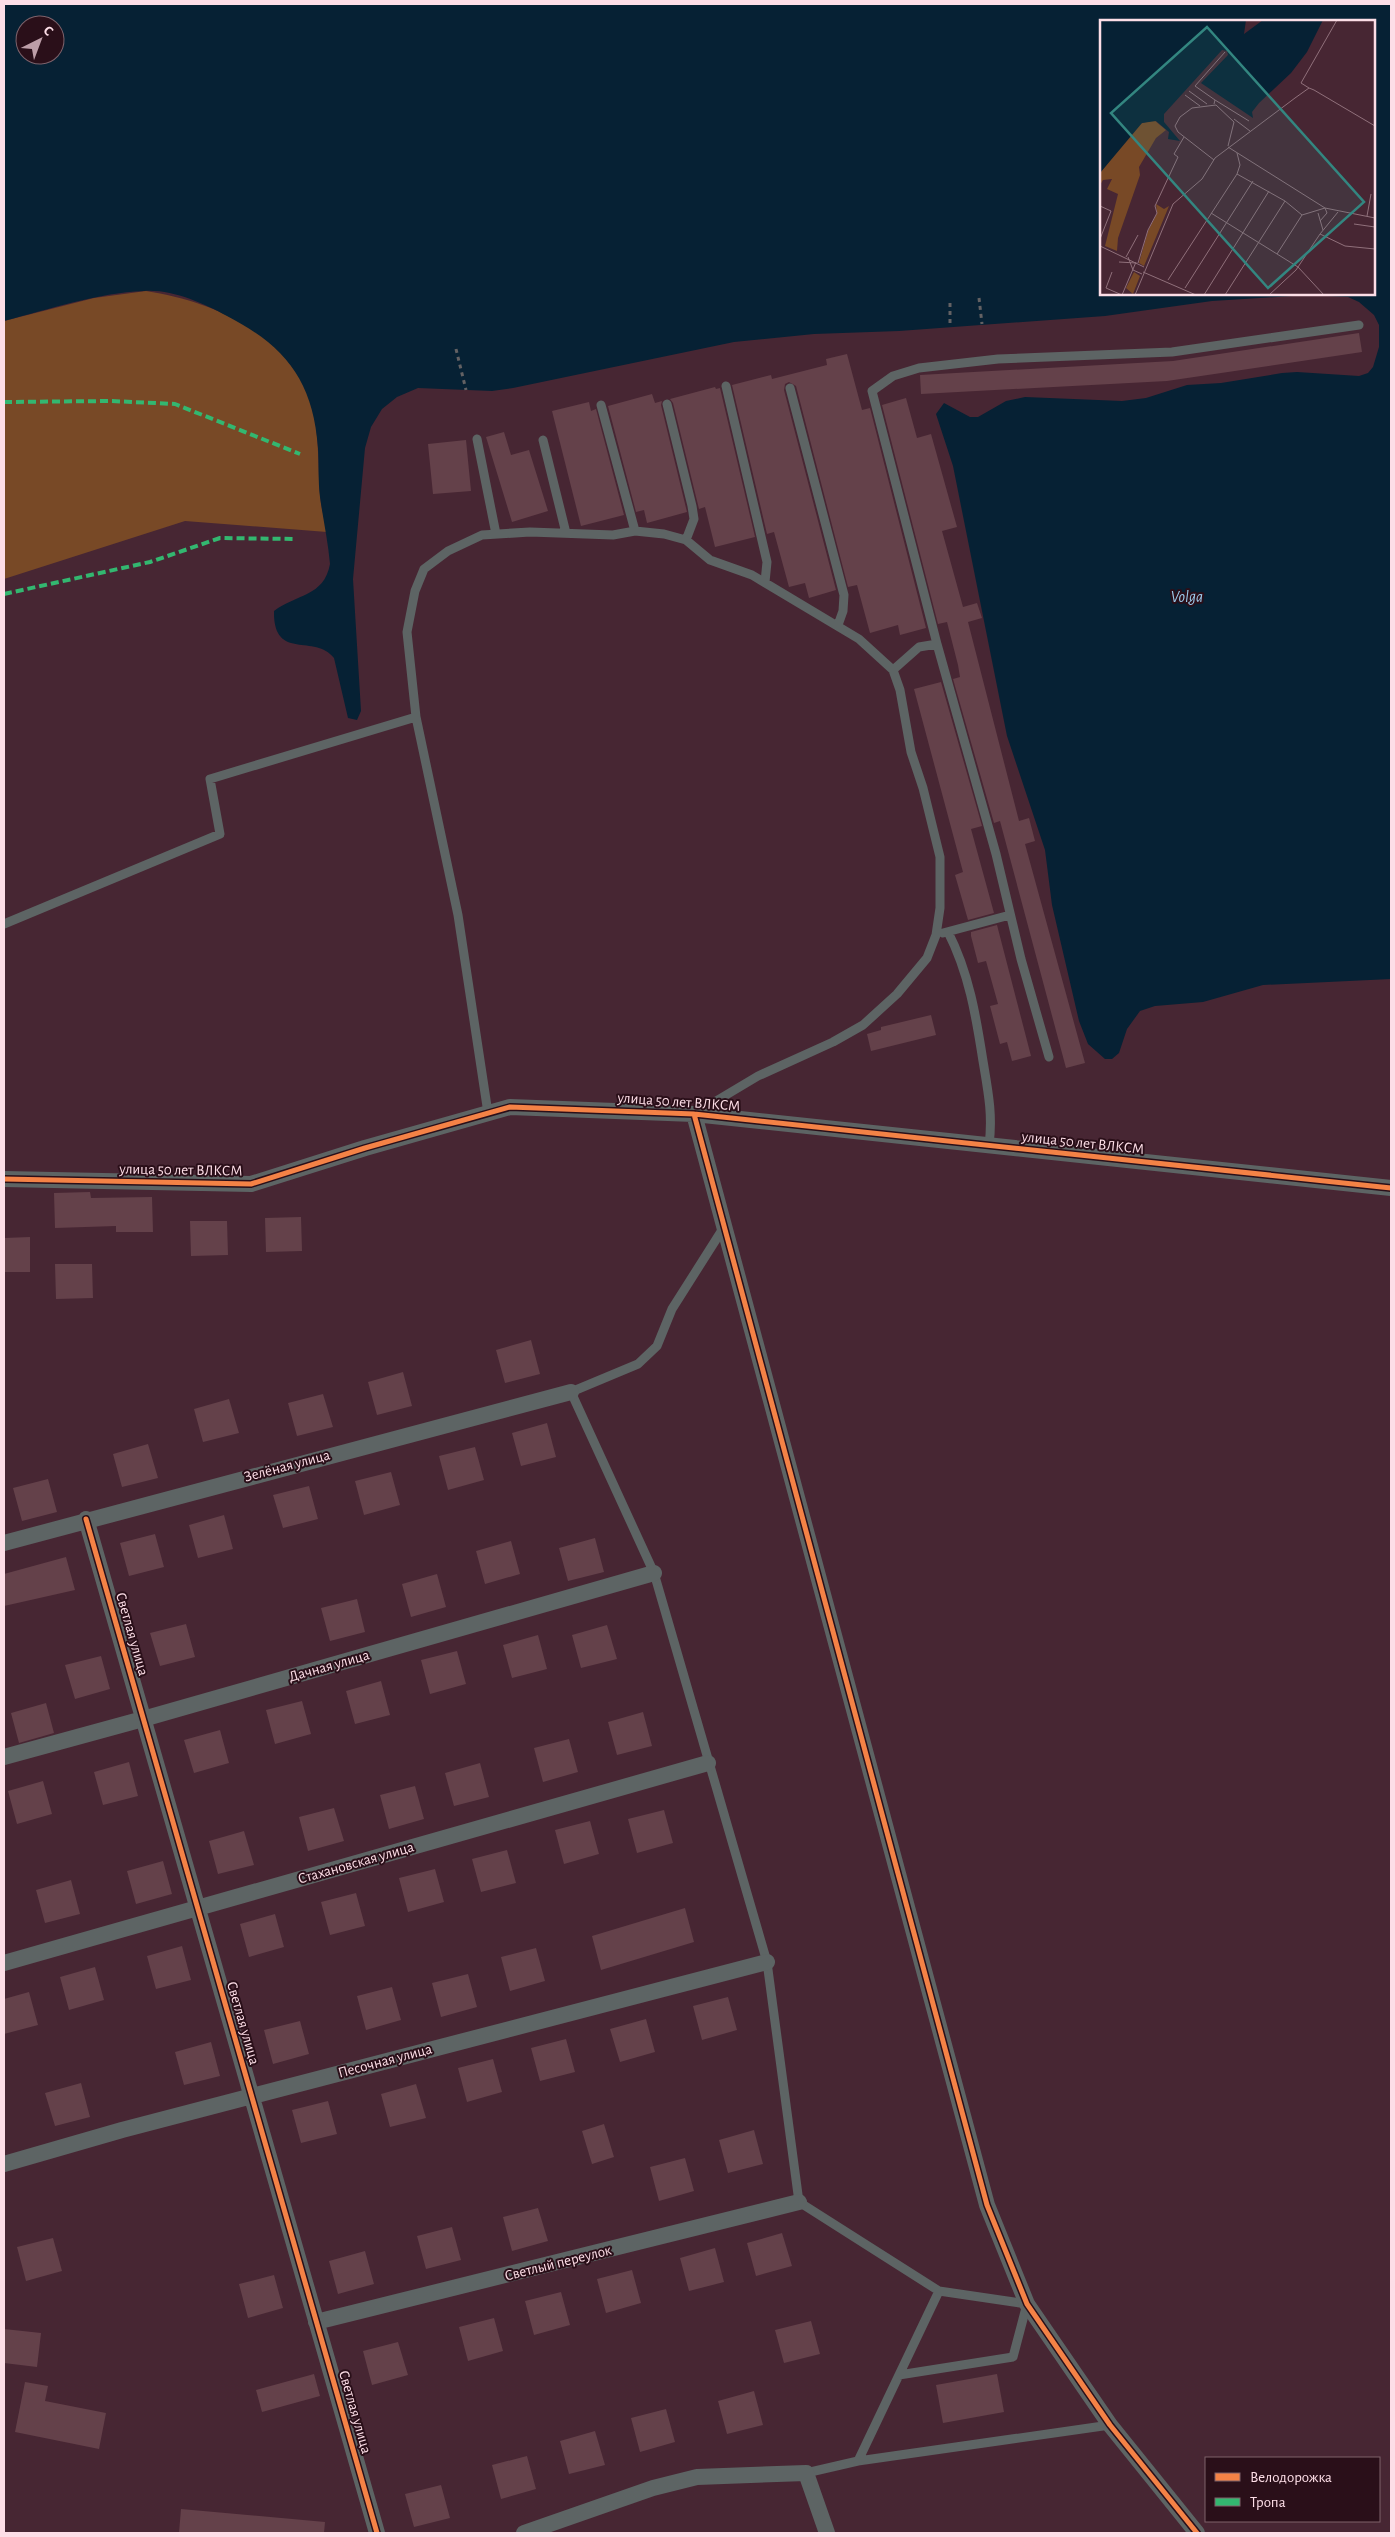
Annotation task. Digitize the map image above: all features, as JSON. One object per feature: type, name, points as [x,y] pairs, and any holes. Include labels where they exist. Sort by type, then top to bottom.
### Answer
[{"type":"street","name":"улица 50 лет ВЛКСМ","points":[[4,1179],[251,1184],[365,1148],[510,1107],[694,1114],[1391,1188]]},
{"type":"street","points":[[694,1114],[987,2205],[1027,2304],[1110,2425],[1197,2533]]},
{"type":"street","name":"Зелёная улица","points":[[4,1542],[571,1392]]},
{"type":"street","name":"Светлая улица","points":[[86,1520],[377,2533]]},
{"type":"street","name":"Дачная улица","points":[[4,1756],[143,1719],[654,1573]]},
{"type":"street","name":"Стахановская улица","points":[[4,1963],[708,1763]]},
{"type":"street","name":"Песочная улица","points":[[4,2164],[252,2096],[767,1962]]},
{"type":"street","name":"Светлый переулок","points":[[316,2322],[799,2202]]},
{"type":"street","points":[[524,2533],[653,2488],[697,2476],[806,2473],[827,2533]]},
{"type":"lane","points":[[1049,1057],[1010,915],[996,854],[937,644],[872,391],[893,376],[919,368],[998,359],[1172,352],[1359,326]]},
{"type":"lane","points":[[726,386],[767,562],[765,582]]},
{"type":"lane","points":[[790,388],[844,595],[843,612],[838,625]]},
{"type":"lane","points":[[667,404],[694,519],[686,540]]},
{"type":"lane","points":[[601,405],[635,531]]},
{"type":"lane","points":[[477,439],[496,534]]},
{"type":"lane","points":[[543,440],[566,533]]},
{"type":"lane","points":[[488,1113],[458,915],[416,717],[407,632],[415,591],[424,569],[448,551],[482,534],[530,532],[613,536],[635,531],[664,534],[686,540],[710,560],[765,582],[859,638],[893,670],[900,690],[911,752],[923,788],[940,857],[940,908],[936,935],[927,958],[897,994],[863,1025],[833,1042],[758,1076],[694,1114]]},
{"type":"lane","points":[[893,670],[919,647],[937,644]]},
{"type":"lane","points":[[4,924],[220,834],[210,779],[416,717]]},
{"type":"lane","points":[[936,935],[1010,915]]},
{"type":"lane","points":[[948,932],[959,954],[972,991],[992,1121],[989,1145]]},
{"type":"lane","points":[[725,1224],[672,1309],[657,1346],[638,1364],[571,1392],[654,1573],[767,1962],[799,2202],[939,2291],[1027,2304],[1013,2357],[899,2376]]},
{"type":"lane","points":[[858,2461],[939,2291]]},
{"type":"lane","points":[[806,2473],[858,2461],[1110,2425]]},
{"type":"path","points":[[979,298],[982,324]]},
{"type":"path","points":[[950,303],[950,326]]},
{"type":"path","points":[[456,349],[466,390]]},
{"type":"shaded area","points":[[146,291],[201,304],[227,315],[252,329],[274,346],[292,367],[306,391],[315,419],[321,500],[327,532],[185,521],[4,579],[4,321],[94,298]]},
{"type":"water","name":"Volga","points":[[4,4],[1391,4],[1391,979],[1263,985],[1203,1002],[1155,1006],[1140,1011],[1127,1029],[1119,1053],[1112,1059],[1105,1059],[1088,1044],[1079,1021],[1052,905],[1045,850],[1007,736],[953,466],[936,414],[944,403],[970,417],[978,417],[1006,401],[1025,397],[1122,401],[1146,398],[1187,385],[1221,383],[1282,373],[1297,372],[1359,376],[1368,373],[1373,367],[1379,347],[1379,325],[1374,315],[1359,302],[1348,297],[1308,295],[1212,301],[1105,316],[899,331],[814,334],[734,342],[492,391],[418,388],[397,397],[382,409],[371,427],[365,448],[353,579],[361,711],[357,720],[348,718],[334,658],[326,651],[316,647],[288,642],[280,636],[276,627],[274,611],[282,605],[315,589],[327,575],[330,564],[320,497],[315,424],[310,403],[302,384],[292,368],[280,353],[247,327],[218,311],[187,298],[165,292],[144,291],[91,298],[4,321]]},
{"type":"building","points":[[1359,333],[1362,352],[1167,381],[921,394],[920,375],[1173,361]]},
{"type":"building","points":[[847,354],[862,410],[870,408],[926,628],[900,635],[898,625],[870,633],[857,585],[848,587],[796,386],[789,382],[785,384],[784,390],[836,590],[809,598],[805,583],[789,587],[774,532],[767,534],[732,385],[771,375],[772,379],[827,365],[826,359]]},
{"type":"building","points":[[715,387],[716,389],[720,388],[755,537],[715,547],[705,507],[699,509],[673,403],[670,399]]},
{"type":"building","points":[[652,394],[655,403],[662,401],[661,405],[687,512],[647,523],[644,510],[636,512],[608,406]]},
{"type":"building","points":[[906,398],[917,438],[931,434],[957,527],[942,531],[963,607],[977,603],[982,618],[968,622],[1019,821],[1029,818],[1035,841],[1025,844],[1085,1063],[1066,1068],[1000,821],[994,823],[953,679],[960,677],[947,622],[938,624],[882,405]]},
{"type":"building","points":[[589,402],[591,411],[596,409],[624,515],[581,526],[552,411]]},
{"type":"building","points":[[504,432],[511,455],[529,450],[548,511],[512,522],[486,437]]},
{"type":"building","points":[[466,440],[471,491],[433,494],[428,444]]},
{"type":"building","points":[[941,682],[982,826],[971,829],[994,913],[968,920],[955,875],[963,872],[914,689]]},
{"type":"building","points":[[997,925],[1031,1056],[1012,1061],[1007,1042],[1000,1044],[990,1006],[998,1004],[986,961],[978,963],[971,936],[971,932]]},
{"type":"building","points":[[931,1015],[936,1035],[871,1051],[867,1034],[881,1030],[881,1027]]},
{"type":"building","points":[[90,1192],[91,1198],[152,1197],[153,1232],[116,1232],[116,1226],[55,1228],[54,1193]]},
{"type":"building","points":[[301,1217],[302,1251],[266,1252],[265,1218]]},
{"type":"building","points":[[190,1221],[227,1221],[228,1255],[191,1256]]},
{"type":"building","points":[[30,1237],[30,1272],[4,1272],[4,1238]]},
{"type":"building","points":[[55,1264],[92,1264],[93,1298],[56,1299]]},
{"type":"building","points":[[531,1340],[540,1374],[505,1383],[496,1350]]},
{"type":"building","points":[[403,1372],[412,1406],[377,1415],[368,1382]]},
{"type":"building","points":[[323,1394],[333,1427],[297,1436],[288,1403]]},
{"type":"building","points":[[229,1399],[239,1433],[203,1442],[194,1409]]},
{"type":"building","points":[[547,1423],[556,1457],[521,1466],[512,1433]]},
{"type":"building","points":[[148,1444],[158,1478],[122,1487],[113,1454]]},
{"type":"building","points":[[475,1447],[484,1480],[448,1490],[439,1456]]},
{"type":"building","points":[[391,1472],[400,1505],[364,1515],[355,1481]]},
{"type":"building","points":[[48,1479],[57,1512],[22,1521],[13,1488]]},
{"type":"building","points":[[309,1486],[318,1519],[283,1528],[273,1495]]},
{"type":"building","points":[[224,1515],[233,1549],[198,1558],[189,1525]]},
{"type":"building","points":[[155,1534],[164,1567],[129,1576],[120,1543]]},
{"type":"building","points":[[595,1538],[604,1572],[568,1581],[559,1548]]},
{"type":"building","points":[[511,1541],[520,1574],[485,1584],[476,1551]]},
{"type":"building","points":[[66,1557],[75,1590],[4,1606],[4,1574]]},
{"type":"building","points":[[437,1574],[446,1607],[411,1617],[402,1584]]},
{"type":"building","points":[[357,1599],[365,1632],[330,1641],[321,1608]]},
{"type":"building","points":[[186,1624],[195,1657],[160,1666],[150,1633]]},
{"type":"building","points":[[607,1625],[617,1659],[581,1668],[572,1635]]},
{"type":"building","points":[[538,1635],[547,1669],[512,1678],[503,1645]]},
{"type":"building","points":[[457,1651],[466,1684],[430,1694],[421,1660]]},
{"type":"building","points":[[101,1656],[110,1689],[75,1699],[65,1665]]},
{"type":"building","points":[[381,1681],[390,1715],[355,1724],[346,1691]]},
{"type":"building","points":[[302,1701],[311,1734],[275,1744],[266,1710]]},
{"type":"building","points":[[46,1703],[54,1733],[19,1743],[11,1713]]},
{"type":"building","points":[[643,1712],[652,1746],[617,1755],[608,1722]]},
{"type":"building","points":[[220,1730],[229,1763],[194,1773],[184,1740]]},
{"type":"building","points":[[569,1739],[578,1772],[543,1782],[534,1748]]},
{"type":"building","points":[[129,1762],[138,1796],[103,1805],[94,1772]]},
{"type":"building","points":[[480,1763],[489,1797],[454,1806],[445,1773]]},
{"type":"building","points":[[43,1781],[52,1814],[17,1824],[8,1791]]},
{"type":"building","points":[[415,1786],[424,1819],[389,1829],[380,1795]]},
{"type":"building","points":[[334,1808],[344,1841],[308,1851],[299,1817]]},
{"type":"building","points":[[664,1810],[673,1843],[637,1853],[628,1819]]},
{"type":"building","points":[[590,1821],[599,1854],[564,1864],[555,1830]]},
{"type":"building","points":[[244,1831],[254,1865],[218,1874],[209,1841]]},
{"type":"building","points":[[507,1850],[516,1883],[481,1892],[472,1859]]},
{"type":"building","points":[[163,1861],[172,1894],[136,1904],[127,1871]]},
{"type":"building","points":[[435,1869],[444,1902],[408,1912],[399,1878]]},
{"type":"building","points":[[71,1880],[80,1914],[45,1923],[36,1890]]},
{"type":"building","points":[[356,1893],[365,1926],[330,1935],[321,1902]]},
{"type":"building","points":[[685,1908],[694,1942],[601,1970],[592,1936]]},
{"type":"building","points":[[275,1914],[284,1947],[249,1957],[240,1924]]},
{"type":"building","points":[[182,1946],[191,1980],[156,1989],[147,1956]]},
{"type":"building","points":[[536,1948],[545,1981],[510,1991],[501,1957]]},
{"type":"building","points":[[95,1967],[104,2000],[69,2010],[60,1977]]},
{"type":"building","points":[[468,1974],[477,2007],[441,2017],[432,1983]]},
{"type":"building","points":[[392,1987],[401,2020],[366,2030],[357,1996]]},
{"type":"building","points":[[29,1992],[38,2025],[4,2034],[4,1999]]},
{"type":"building","points":[[728,1997],[737,2030],[702,2040],[693,2006]]},
{"type":"building","points":[[646,2019],[655,2052],[620,2062],[610,2029]]},
{"type":"building","points":[[300,2021],[309,2054],[273,2064],[264,2030]]},
{"type":"building","points":[[566,2039],[575,2072],[540,2081],[531,2048]]},
{"type":"building","points":[[211,2042],[220,2076],[184,2085],[175,2052]]},
{"type":"building","points":[[493,2059],[502,2092],[467,2102],[458,2068]]},
{"type":"building","points":[[81,2083],[90,2117],[55,2126],[45,2093]]},
{"type":"building","points":[[416,2084],[426,2118],[390,2127],[381,2094]]},
{"type":"building","points":[[328,2101],[337,2134],[301,2143],[292,2110]]},
{"type":"building","points":[[604,2124],[614,2157],[592,2164],[582,2131]]},
{"type":"building","points":[[754,2130],[763,2164],[728,2173],[719,2140]]},
{"type":"building","points":[[685,2158],[694,2191],[659,2201],[650,2167]]},
{"type":"building","points":[[538,2208],[548,2241],[512,2251],[503,2217]]},
{"type":"building","points":[[452,2227],[461,2260],[426,2269],[417,2236]]},
{"type":"building","points":[[782,2233],[792,2266],[756,2276],[747,2243]]},
{"type":"building","points":[[53,2238],[62,2271],[26,2281],[17,2247]]},
{"type":"building","points":[[715,2248],[724,2282],[689,2291],[680,2258]]},
{"type":"building","points":[[365,2251],[374,2284],[338,2294],[329,2261]]},
{"type":"building","points":[[632,2270],[641,2303],[606,2313],[597,2279]]},
{"type":"building","points":[[274,2275],[283,2308],[248,2318],[239,2284]]},
{"type":"building","points":[[561,2292],[570,2325],[534,2335],[525,2301]]},
{"type":"building","points":[[494,2318],[503,2351],[468,2361],[459,2327]]},
{"type":"building","points":[[811,2321],[820,2354],[784,2363],[775,2330]]},
{"type":"building","points":[[4,2329],[41,2333],[37,2367],[4,2363]]},
{"type":"building","points":[[398,2342],[408,2375],[372,2385],[363,2351]]},
{"type":"building","points":[[314,2374],[320,2396],[262,2412],[256,2390]]},
{"type":"building","points":[[997,2374],[1004,2412],[943,2423],[936,2385]]},
{"type":"building","points":[[25,2382],[48,2386],[45,2401],[106,2413],[99,2449],[15,2432]]},
{"type":"building","points":[[754,2391],[763,2425],[727,2434],[718,2401]]},
{"type":"building","points":[[666,2409],[675,2442],[640,2452],[631,2418]]},
{"type":"building","points":[[595,2431],[605,2465],[569,2474],[560,2441]]},
{"type":"building","points":[[527,2456],[536,2489],[501,2499],[492,2465]]},
{"type":"building","points":[[441,2485],[450,2518],[414,2527],[405,2494]]},
{"type":"building","points":[[181,2509],[325,2522],[324,2533],[179,2533]]},
{"type":"marked path","points":[[4,402],[112,401],[175,404],[300,454]]},
{"type":"marked path","points":[[4,594],[150,562],[220,538],[296,539]]},
{"type":"cycle path","points":[[4,1179],[251,1184],[365,1148],[510,1107],[694,1114],[1391,1188]]},
{"type":"cycle path","points":[[694,1114],[987,2205],[1027,2304],[1110,2425],[1197,2533]]},
{"type":"cycle path","points":[[86,1519],[377,2533]]}]
